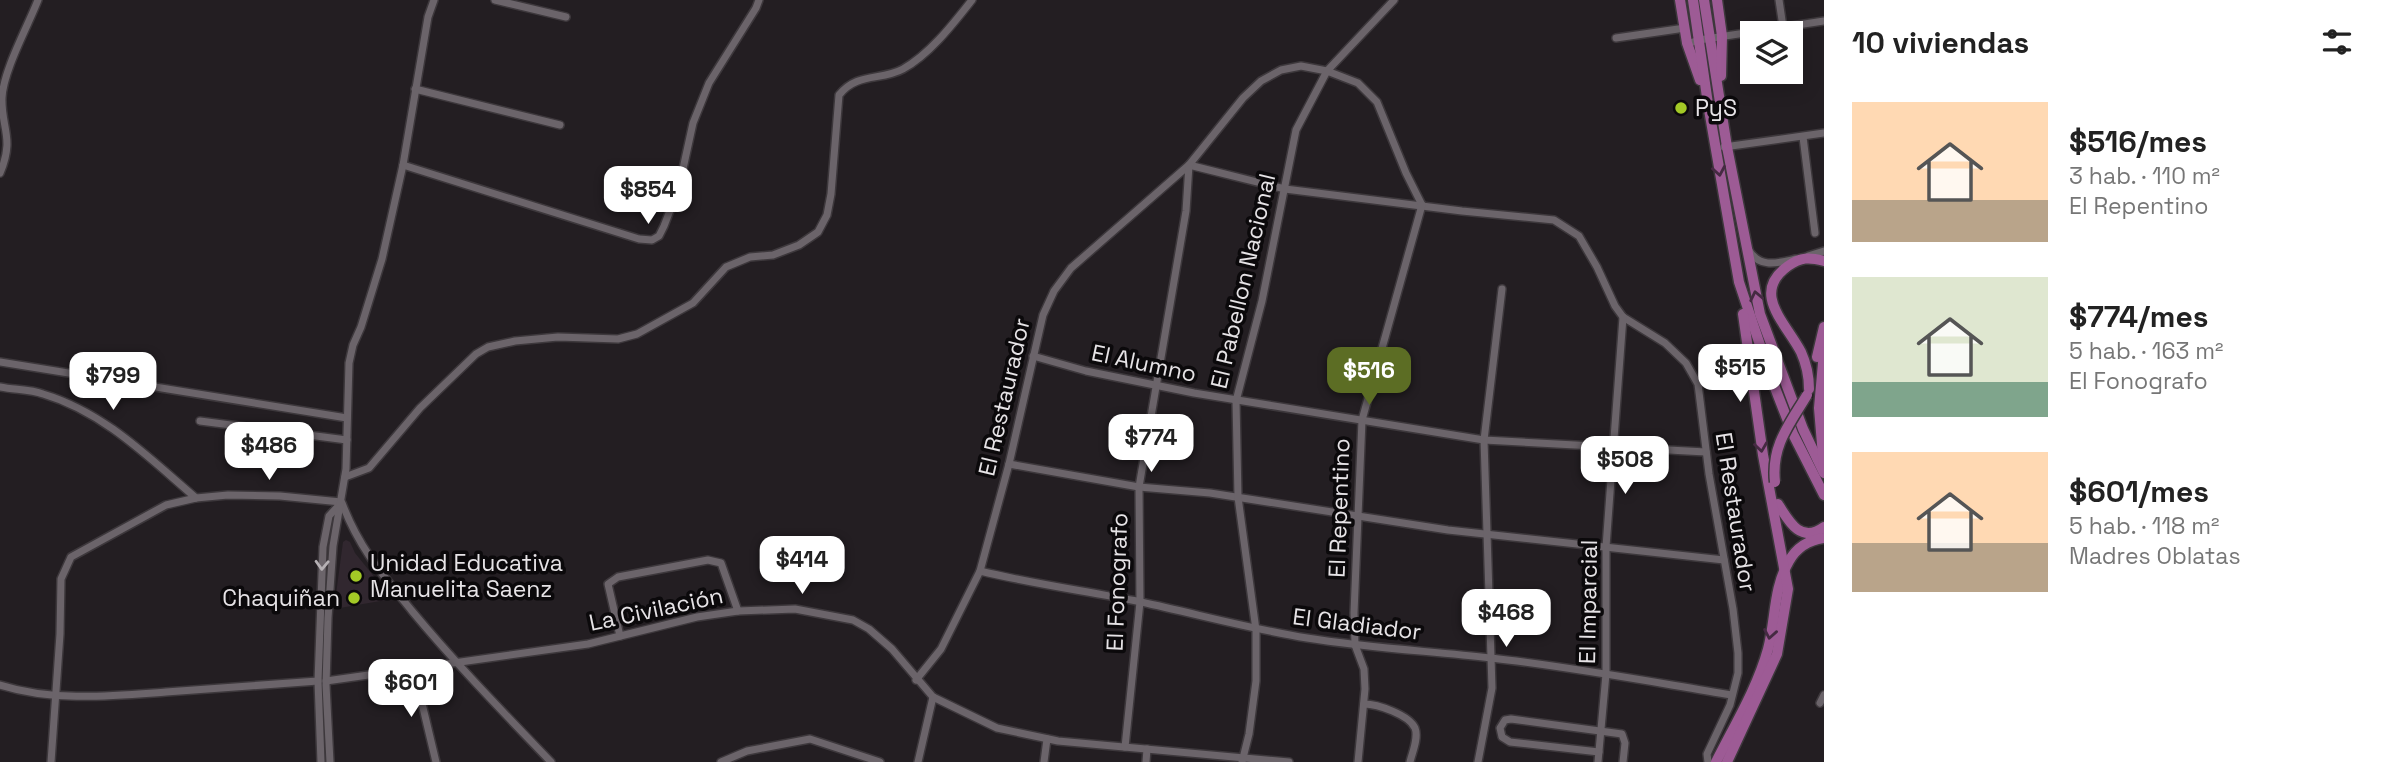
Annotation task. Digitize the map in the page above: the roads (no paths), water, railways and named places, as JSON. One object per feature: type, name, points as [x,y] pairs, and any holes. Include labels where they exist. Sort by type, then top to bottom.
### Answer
[{"type":"main road","points":[[1680,0],[1688,44],[1707,104],[1715,147],[1739,282],[1763,455],[1785,568],[1788,600],[1777,654],[1727,762]]},
{"type":"main road","points":[[1693,0],[1721,102],[1727,147],[1760,314],[1803,429],[1824,474]]},
{"type":"main road","points":[[1704,0],[1707,104]]},
{"type":"main road","points":[[1717,0],[1722,36],[1721,102]]},
{"type":"main road","points":[[1808,392],[1808,372],[1802,354],[1775,312],[1771,289],[1776,277],[1787,266],[1803,257],[1824,261]]},
{"type":"main road","points":[[1739,282],[1779,399],[1793,434],[1824,495]]},
{"type":"main road","points":[[1776,521],[1778,504],[1773,466],[1777,446],[1808,392],[1824,327]]},
{"type":"main road","points":[[1824,352],[1819,408],[1824,468]]},
{"type":"main road","points":[[1778,504],[1790,524],[1800,532],[1814,533],[1824,527]]},
{"type":"main road","points":[[1716,762],[1750,695],[1767,650],[1777,586],[1785,568],[1797,550],[1824,538]]},
{"type":"street","points":[[0,173],[8,144],[2,100],[4,84],[38,0]]},
{"type":"street","points":[[321,762],[322,681],[333,547],[345,477],[347,383],[353,345],[382,259],[428,17],[434,0]]},
{"type":"street","points":[[495,0],[566,17]]},
{"type":"street","points":[[402,165],[639,239],[653,240],[659,236],[664,226],[679,187],[693,123],[709,83],[757,8],[759,0]]},
{"type":"street","points":[[345,477],[369,468],[420,408],[476,354],[488,347],[515,341],[558,337],[618,339],[637,334],[693,303],[726,267],[750,257],[773,255],[799,245],[818,232],[827,215],[831,194],[839,95],[846,87],[858,81],[901,70],[928,49],[972,0]]},
{"type":"street","name":"El Pabellon Nacional","points":[[1243,759],[1256,681],[1256,630],[1238,497],[1236,401],[1262,302],[1296,130],[1327,71],[1394,0]]},
{"type":"street","points":[[1779,0],[1782,21]]},
{"type":"street","points":[[1803,24],[1824,21]]},
{"type":"street","points":[[1616,38],[1685,28]]},
{"type":"street","points":[[1688,44],[1740,33]]},
{"type":"street","name":"El Restaurador","points":[[916,680],[946,642],[980,571],[1009,464],[1043,315],[1054,291],[1071,268],[1189,165],[1242,98],[1261,81],[1281,70],[1301,66],[1327,71],[1358,83],[1377,102],[1422,205],[1554,220],[1579,236],[1623,317],[1665,343],[1686,363],[1698,384],[1738,653],[1738,673],[1732,695],[1707,754],[1708,762]]},
{"type":"street","points":[[415,89],[560,125]]},
{"type":"street","points":[[1715,147],[1824,133]]},
{"type":"street","points":[[1802,137],[1815,233]]},
{"type":"street","points":[[1189,165],[1285,189],[1422,205]]},
{"type":"street","name":"El Fonografo","points":[[1125,747],[1140,602],[1139,487],[1186,211],[1189,165]]},
{"type":"street","name":"El Repentino","points":[[1358,762],[1364,704],[1364,669],[1355,645],[1362,420],[1422,205]]},
{"type":"street","points":[[1745,242],[1758,261],[1775,264],[1824,251]]},
{"type":"street","points":[[1478,762],[1492,688],[1484,440],[1502,289]]},
{"type":"street","name":"El Imparcial","points":[[1598,762],[1606,674],[1606,547],[1623,317]]},
{"type":"street","name":"El Alumno","points":[[1033,356],[1157,386],[1236,401],[1484,440],[1706,452]]},
{"type":"street","points":[[0,362],[347,418]]},
{"type":"street","points":[[0,387],[41,393],[89,412],[118,432],[197,498]]},
{"type":"street","points":[[200,421],[347,440]]},
{"type":"street","points":[[1009,464],[1139,487],[1238,497],[1357,517],[1724,560]]},
{"type":"street","points":[[51,762],[61,579],[71,557],[166,505],[197,498],[228,495],[280,496],[341,502]]},
{"type":"street","points":[[341,502],[353,532],[366,554],[456,664],[551,762]]},
{"type":"street","points":[[620,636],[608,584],[618,577],[708,560],[721,563],[738,611]]},
{"type":"street","name":"El Gladiador","points":[[980,571],[1024,582],[1140,602],[1256,630],[1355,645],[1492,658],[1732,695]]},
{"type":"street","name":"La Civilación","points":[[0,685],[21,692],[54,697],[322,681],[588,644],[697,617],[738,611],[795,609],[853,620],[869,629],[892,649],[933,697],[997,728],[1047,739],[1289,762]]},
{"type":"street","points":[[414,670],[436,762]]},
{"type":"street","points":[[322,681],[330,762]]},
{"type":"street","points":[[1820,703],[1824,695]]},
{"type":"street","points":[[918,762],[933,697]]},
{"type":"street","points":[[1364,704],[1386,708],[1408,720],[1416,729],[1410,762]]},
{"type":"street","points":[[1599,752],[1510,742],[1502,737],[1500,728],[1505,720],[1511,719],[1602,730],[1624,736],[1623,762]]},
{"type":"street","points":[[721,762],[747,751],[810,739],[880,762]]},
{"type":"street","points":[[1044,762],[1047,739]]},
{"type":"street","points":[[1146,762],[1147,749]]},
{"type":"street","points":[[845,762],[850,752]]},
{"type":"place","name":"PyS","points":[[1681,108]]},
{"type":"place","name":"Unidad Educativa Manuelita Saenz","points":[[356,576]]},
{"type":"place","name":"Chaquiñan","points":[[354,598]]}]
